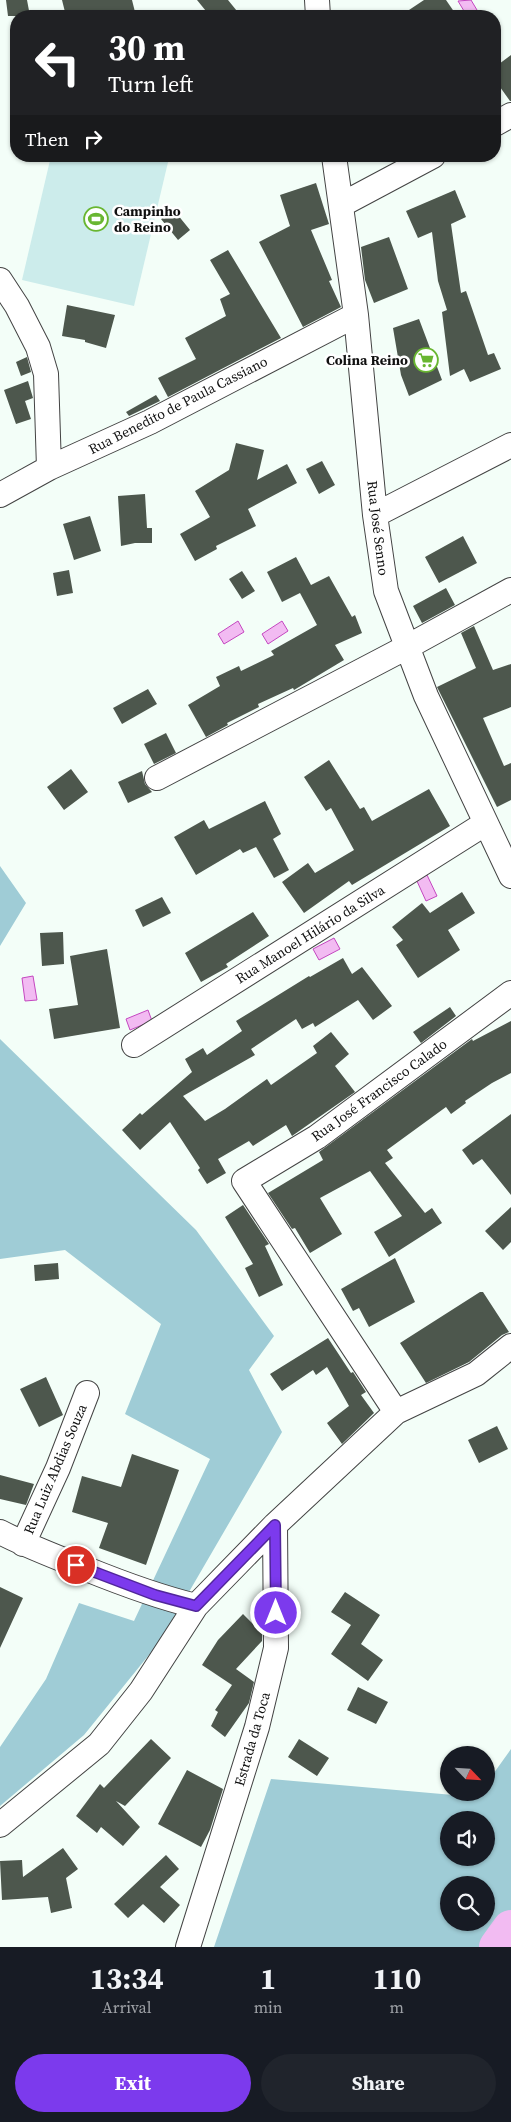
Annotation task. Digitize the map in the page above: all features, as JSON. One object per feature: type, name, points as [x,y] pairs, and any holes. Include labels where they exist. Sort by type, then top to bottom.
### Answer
[{"type":"street","name":"Rua José Senno","points":[[335,162],[356,315],[375,515],[386,591],[426,696],[486,823],[509,866]]},
{"type":"street","points":[[341,205],[423,162]]},
{"type":"street","points":[[0,280],[17,306],[38,346],[46,374],[49,468]]},
{"type":"street","name":"Rua Benedito de Paula Cassiano","points":[[0,495],[49,468],[150,422],[356,315]]},
{"type":"street","points":[[375,515],[511,445]]},
{"type":"street","points":[[157,778],[407,647],[511,590]]},
{"type":"street","name":"Rua Manoel Hilário da Silva","points":[[134,1045],[486,823]]},
{"type":"street","name":"Rua José Francisco Calado","points":[[396,1412],[244,1181],[316,1137],[511,993]]},
{"type":"street","points":[[0,1825],[99,1744],[141,1691],[196,1606],[275,1525],[396,1412],[476,1374],[511,1346]]},
{"type":"street","name":"Rua Luiz Abdias Souza","points":[[23,1544],[58,1468],[87,1393]]},
{"type":"street","name":"Estrada da Toca","points":[[188,1947],[257,1727],[276,1648],[275,1525]]},
{"type":"street","points":[[0,1532],[23,1544],[155,1595],[196,1606]]},
{"type":"shaded area","points":[[471,0],[477,10],[463,10],[458,1]]},
{"type":"shaded area","name":"Campinho do Reino","points":[[50,162],[168,162],[134,306],[22,280]]},
{"type":"shaded area","points":[[238,621],[244,632],[224,644],[218,634]]},
{"type":"shaded area","points":[[282,621],[288,631],[268,644],[262,634]]},
{"type":"shaded area","points":[[0,866],[26,903],[0,946]]},
{"type":"shaded area","points":[[427,875],[437,896],[426,901],[416,879]]},
{"type":"shaded area","points":[[334,938],[340,949],[319,960],[313,949]]},
{"type":"shaded area","points":[[33,976],[37,1000],[25,1001],[22,978]]},
{"type":"shaded area","points":[[148,1010],[152,1021],[130,1030],[126,1019]]},
{"type":"shaded area","points":[[0,1039],[196,1230],[274,1336],[249,1370],[282,1432],[161,1640],[84,1735],[0,1806],[0,1747],[46,1679],[79,1603],[134,1621],[210,1459],[125,1414],[161,1324],[65,1250],[0,1259]]},
{"type":"shaded area","points":[[511,1749],[511,1947],[214,1947],[271,1779],[440,1794],[440,1801],[495,1801],[495,1771]]},
{"type":"building","points":[[6,0],[27,0],[29,10],[10,10],[10,16],[8,16]]},
{"type":"building","points":[[62,0],[132,0],[134,10],[64,10]]},
{"type":"building","points":[[197,0],[228,0],[236,10],[205,10]]},
{"type":"building","points":[[424,0],[446,0],[453,10],[409,10]]},
{"type":"building","points":[[511,55],[511,101],[501,88],[501,62]]},
{"type":"building","points":[[316,183],[329,224],[311,230],[332,280],[329,281],[341,307],[303,327],[259,242],[290,226],[280,195]]},
{"type":"building","points":[[455,190],[466,217],[451,224],[461,293],[466,291],[488,355],[494,353],[501,369],[470,382],[464,369],[450,376],[442,312],[447,310],[438,281],[432,232],[418,238],[406,211]]},
{"type":"building","points":[[173,209],[190,230],[178,240],[161,219]]},
{"type":"building","points":[[389,237],[408,289],[374,303],[365,280],[361,247]]},
{"type":"building","points":[[228,250],[281,338],[168,397],[158,378],[196,359],[185,338],[226,316],[220,299],[230,294],[210,260]]},
{"type":"building","points":[[67,305],[115,315],[106,348],[85,342],[85,340],[62,336]]},
{"type":"building","points":[[419,319],[442,380],[409,396],[401,375],[393,328]]},
{"type":"building","points":[[27,357],[31,372],[21,376],[16,362]]},
{"type":"building","points":[[28,381],[33,398],[25,401],[31,419],[16,424],[4,390]]},
{"type":"building","points":[[156,395],[160,401],[129,416],[126,412]]},
{"type":"building","points":[[236,443],[264,450],[257,480],[287,464],[297,483],[248,509],[256,526],[216,546],[217,549],[195,561],[180,534],[210,517],[195,491],[229,470]]},
{"type":"building","points":[[322,461],[335,485],[319,494],[306,469]]},
{"type":"building","points":[[145,494],[147,528],[152,528],[152,543],[135,543],[121,546],[118,496]]},
{"type":"building","points":[[90,516],[101,551],[74,560],[63,524]]},
{"type":"building","points":[[463,536],[477,563],[439,583],[425,557]]},
{"type":"building","points":[[296,557],[311,585],[329,576],[352,617],[355,615],[362,633],[335,645],[344,660],[294,690],[293,688],[258,704],[259,707],[227,723],[228,725],[206,737],[188,705],[220,686],[216,677],[239,666],[241,671],[274,655],[271,651],[317,625],[300,593],[282,602],[267,572]]},
{"type":"building","points":[[69,570],[73,593],[57,596],[53,573]]},
{"type":"building","points":[[242,571],[255,591],[242,599],[229,579]]},
{"type":"building","points":[[446,588],[455,605],[422,623],[413,606]]},
{"type":"building","points":[[474,626],[493,670],[511,664],[511,707],[483,718],[504,766],[511,763],[511,800],[497,807],[437,687],[476,668],[461,633]]},
{"type":"building","points":[[148,689],[157,704],[122,724],[113,708]]},
{"type":"building","points":[[166,733],[176,753],[154,764],[144,744]]},
{"type":"building","points":[[329,760],[360,809],[364,807],[372,821],[429,789],[450,826],[352,885],[349,881],[304,913],[282,882],[308,863],[315,873],[354,850],[331,808],[326,811],[304,777]]},
{"type":"building","points":[[71,769],[88,792],[64,810],[47,787]]},
{"type":"building","points":[[142,771],[145,784],[152,792],[128,803],[118,782]]},
{"type":"building","points":[[265,801],[281,834],[273,839],[289,870],[274,878],[256,847],[243,853],[240,849],[196,875],[174,837],[204,820],[209,829]]},
{"type":"building","points":[[462,892],[475,913],[448,930],[460,950],[418,978],[396,945],[403,940],[392,927],[422,903],[430,913]]},
{"type":"building","points":[[162,897],[171,913],[143,927],[135,910]]},
{"type":"building","points":[[253,912],[269,936],[226,964],[228,967],[201,982],[185,953]]},
{"type":"building","points":[[63,932],[64,964],[42,966],[40,933]]},
{"type":"building","points":[[107,949],[120,1028],[54,1039],[49,1009],[78,1005],[70,956]]},
{"type":"building","points":[[343,958],[352,974],[362,967],[392,1006],[373,1020],[358,1000],[315,1027],[313,1023],[302,1029],[296,1019],[251,1049],[255,1055],[183,1096],[205,1121],[267,1079],[271,1085],[317,1053],[313,1046],[331,1032],[349,1054],[335,1066],[355,1092],[292,1136],[286,1125],[253,1146],[249,1141],[218,1159],[226,1173],[207,1184],[198,1170],[200,1168],[170,1122],[140,1150],[122,1130],[140,1113],[142,1115],[192,1072],[185,1059],[203,1048],[207,1055],[242,1031],[236,1021],[309,976]]},
{"type":"building","points":[[450,1007],[456,1016],[421,1043],[413,1032]]},
{"type":"building","points":[[511,1021],[511,1073],[465,1101],[466,1103],[451,1114],[446,1107],[387,1150],[393,1158],[385,1163],[425,1213],[432,1208],[442,1223],[389,1257],[374,1232],[402,1216],[370,1171],[320,1198],[342,1234],[310,1253],[295,1228],[292,1229],[268,1193],[323,1160],[319,1152],[472,1039],[473,1041]]},
{"type":"building","points":[[511,1114],[511,1195],[482,1159],[473,1165],[462,1150]]},
{"type":"building","points":[[243,1205],[269,1244],[265,1246],[283,1285],[259,1297],[245,1268],[253,1264],[225,1217]]},
{"type":"building","points":[[511,1207],[511,1242],[503,1250],[485,1231]]},
{"type":"building","points":[[395,1258],[415,1302],[369,1327],[359,1308],[353,1311],[341,1289]]},
{"type":"building","points":[[58,1263],[59,1279],[35,1281],[34,1265]]},
{"type":"building","points":[[480,1292],[483,1292],[509,1332],[502,1335],[469,1362],[426,1383],[400,1343]]},
{"type":"building","points":[[328,1338],[366,1392],[361,1395],[374,1413],[342,1444],[327,1423],[349,1406],[327,1367],[316,1375],[313,1370],[282,1391],[270,1374]]},
{"type":"building","points":[[46,1377],[63,1415],[39,1427],[20,1389]]},
{"type":"building","points":[[497,1426],[508,1449],[479,1463],[468,1440]]},
{"type":"building","points":[[132,1454],[179,1470],[146,1565],[99,1548],[108,1523],[72,1512],[82,1476],[121,1487]]},
{"type":"building","points":[[0,1475],[34,1484],[26,1505],[0,1499]]},
{"type":"building","points":[[0,1587],[23,1598],[0,1648]]},
{"type":"building","points":[[345,1592],[380,1615],[361,1644],[383,1660],[368,1681],[331,1654],[351,1625],[331,1612]]},
{"type":"building","points":[[243,1614],[262,1633],[262,1641],[236,1669],[254,1682],[249,1703],[225,1737],[211,1726],[218,1712],[215,1710],[232,1685],[202,1665],[218,1640]]},
{"type":"building","points":[[358,1687],[388,1702],[376,1724],[347,1710]]},
{"type":"building","points":[[151,1739],[171,1758],[125,1806],[116,1801],[140,1827],[123,1846],[101,1827],[97,1833],[76,1816],[100,1784],[104,1788]]},
{"type":"building","points":[[299,1739],[329,1758],[317,1776],[288,1757]]},
{"type":"building","points":[[187,1770],[223,1789],[210,1830],[201,1847],[158,1824]]},
{"type":"building","points":[[63,1848],[78,1869],[66,1878],[72,1908],[51,1913],[48,1897],[2,1900],[0,1861],[22,1860],[23,1877]]},
{"type":"building","points":[[166,1855],[179,1869],[160,1887],[180,1905],[164,1923],[143,1904],[128,1918],[114,1904]]},
{"type":"waterway","points":[[498,1947],[511,1929]]},
{"type":"place","name":"Campinho do Reino","points":[[96,219]]},
{"type":"place","name":"Colina Reino","points":[[426,360]]},
{"type":"route","points":[[76,1565],[155,1595],[196,1606],[275,1525],[276,1613]]}]
